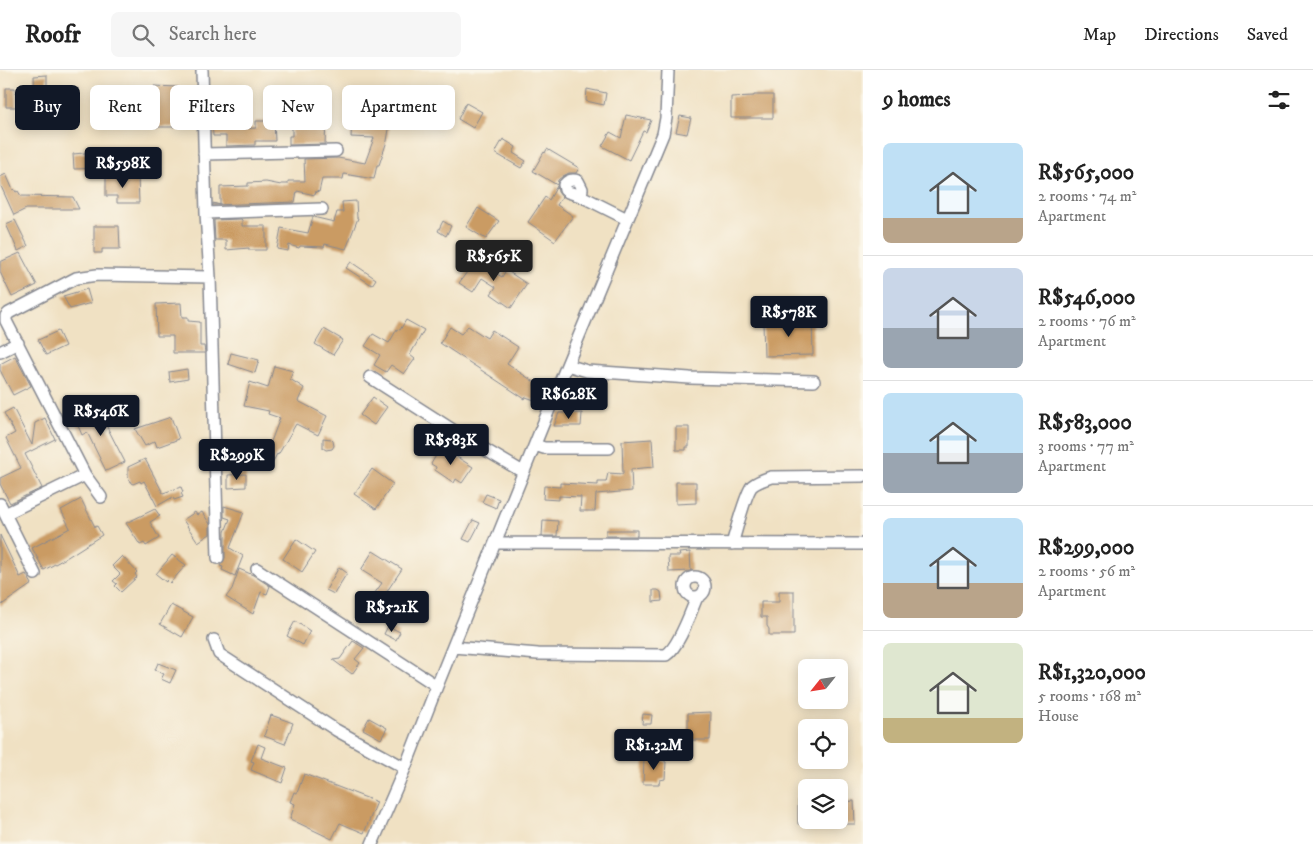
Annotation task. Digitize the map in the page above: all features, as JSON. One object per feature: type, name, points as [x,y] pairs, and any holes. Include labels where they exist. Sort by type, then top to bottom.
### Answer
[{"type":"street","points":[[202,70],[218,558]]},
{"type":"street","points":[[372,844],[405,768],[523,472],[663,134],[666,118],[668,70]]},
{"type":"street","points":[[204,154],[336,151]]},
{"type":"street","points":[[581,196],[627,219]]},
{"type":"street","points":[[206,213],[322,209]]},
{"type":"street","points":[[101,497],[85,475],[6,321],[6,316],[76,278],[97,275],[210,277]]},
{"type":"street","points":[[0,352],[18,343]]},
{"type":"street","points":[[567,365],[587,371],[690,378],[814,381]]},
{"type":"street","points":[[370,377],[462,436],[523,472]]},
{"type":"street","points":[[534,445],[544,448],[609,448]]},
{"type":"street","points":[[35,574],[3,509],[85,475]]},
{"type":"street","points":[[732,544],[752,486],[762,480],[771,477],[863,476]]},
{"type":"street","points":[[496,543],[863,544]]},
{"type":"street","points":[[257,569],[437,686]]},
{"type":"street","points":[[453,647],[538,654],[666,654],[670,652],[678,640],[697,597]]},
{"type":"street","points":[[214,640],[219,654],[336,730],[405,768]]},
{"type":"building","points":[[47,75],[47,85],[34,85],[34,76]]},
{"type":"building","points":[[160,86],[170,87],[170,127],[160,127]]},
{"type":"building","points":[[6,88],[15,88],[15,107],[6,107]]},
{"type":"building","points":[[587,89],[606,93],[604,105],[586,101]]},
{"type":"building","points":[[773,95],[773,118],[731,118],[731,97]]},
{"type":"building","points":[[466,103],[482,112],[473,128],[458,119]]},
{"type":"building","points":[[626,115],[651,120],[646,132],[643,131],[629,160],[602,146],[610,132],[621,138]]},
{"type":"building","points":[[680,116],[691,118],[687,134],[676,132]]},
{"type":"building","points":[[256,121],[263,121],[263,130],[274,130],[275,141],[255,141],[255,145],[226,146],[226,136],[213,136],[213,130],[253,130],[256,128]]},
{"type":"building","points":[[292,130],[326,130],[325,144],[289,145],[289,136],[292,136]]},
{"type":"building","points":[[351,130],[389,130],[374,179],[344,174],[343,179],[322,179],[319,192],[316,191],[315,195],[297,191],[295,202],[220,205],[220,187],[248,186],[248,183],[266,182],[281,185],[288,184],[288,181],[305,181],[304,159],[338,158],[365,163],[374,138],[351,137]]},
{"type":"building","points":[[503,139],[516,147],[513,153],[526,161],[521,168],[495,153]]},
{"type":"building","points":[[547,149],[579,168],[576,173],[569,173],[563,176],[558,180],[557,185],[533,171]]},
{"type":"building","points":[[100,153],[101,168],[74,169],[73,154]]},
{"type":"building","points":[[134,153],[161,153],[161,163],[134,163]]},
{"type":"building","points":[[6,174],[13,190],[18,191],[21,196],[73,197],[79,209],[26,209],[14,215],[0,184],[0,177]]},
{"type":"building","points":[[106,177],[138,177],[139,203],[117,203],[117,196],[106,196]]},
{"type":"building","points":[[557,186],[558,192],[562,197],[557,205],[573,216],[555,241],[528,222],[545,197],[549,200]]},
{"type":"building","points":[[356,201],[358,218],[346,249],[325,244],[324,247],[300,246],[299,248],[289,245],[288,251],[277,249],[281,228],[308,233],[313,217],[334,222],[337,212],[343,212],[342,202]]},
{"type":"building","points":[[478,208],[499,221],[486,239],[466,227]]},
{"type":"building","points":[[241,219],[242,226],[266,226],[266,250],[249,250],[249,248],[226,250],[226,240],[215,240],[214,220]]},
{"type":"building","points":[[15,220],[28,246],[18,251],[6,224]]},
{"type":"building","points":[[443,221],[451,226],[446,236],[438,231]]},
{"type":"building","points":[[94,226],[119,226],[120,249],[102,249],[102,253],[94,253]]},
{"type":"building","points":[[20,253],[37,285],[12,297],[0,272],[0,262]]},
{"type":"building","points":[[472,258],[502,277],[506,270],[527,284],[511,308],[491,294],[496,287],[482,278],[473,292],[459,283],[469,269],[466,267]]},
{"type":"building","points":[[351,262],[376,279],[372,285],[346,268]]},
{"type":"building","points":[[87,289],[91,303],[70,309],[63,296]]},
{"type":"building","points":[[181,303],[182,317],[188,317],[188,321],[200,322],[200,346],[204,346],[205,353],[173,353],[173,336],[157,336],[156,304]]},
{"type":"building","points":[[800,317],[812,317],[813,355],[764,356],[763,323],[800,322]]},
{"type":"building","points":[[406,320],[424,330],[410,355],[415,359],[404,374],[391,365],[386,372],[374,365],[380,355],[365,346],[373,334],[389,343],[397,329],[400,330]]},
{"type":"building","points":[[468,326],[487,338],[492,330],[518,347],[507,364],[542,389],[537,401],[526,397],[525,399],[440,343],[450,327],[461,334]]},
{"type":"building","points":[[324,329],[343,340],[333,355],[315,344]]},
{"type":"building","points":[[58,331],[65,346],[46,355],[38,340]]},
{"type":"building","points":[[231,353],[259,360],[255,373],[228,364]]},
{"type":"building","points":[[15,356],[31,386],[13,395],[0,370],[0,364]]},
{"type":"building","points":[[274,366],[293,371],[290,379],[304,388],[298,401],[327,416],[318,435],[296,424],[269,469],[262,465],[280,418],[268,414],[269,411],[244,406],[250,382],[268,388]]},
{"type":"building","points":[[187,369],[188,379],[170,382],[169,372]]},
{"type":"building","points":[[373,397],[387,407],[374,425],[360,415]]},
{"type":"building","points":[[97,407],[103,418],[111,414],[114,422],[106,425],[125,462],[106,471],[87,432],[82,435],[75,419]]},
{"type":"building","points":[[13,408],[32,445],[35,423],[45,418],[55,439],[25,454],[42,488],[10,503],[0,484],[0,478],[21,468],[6,438],[15,433],[4,413]]},
{"type":"building","points":[[559,413],[582,413],[581,426],[554,426]]},
{"type":"building","points":[[171,417],[179,439],[157,447],[155,441],[145,446],[135,429]]},
{"type":"building","points":[[676,427],[689,427],[689,447],[686,447],[686,450],[676,450]]},
{"type":"building","points":[[323,438],[333,441],[334,446],[332,449],[326,450],[323,448]]},
{"type":"building","points":[[652,439],[654,467],[631,469],[632,491],[596,494],[595,511],[580,511],[581,497],[559,496],[559,500],[543,499],[544,486],[560,487],[560,483],[598,485],[598,482],[606,482],[608,473],[623,474],[622,441]]},
{"type":"building","points":[[441,447],[473,467],[462,483],[456,479],[454,483],[435,470],[436,467],[431,464]]},
{"type":"building","points":[[250,452],[263,458],[259,469],[245,463]]},
{"type":"building","points":[[145,459],[163,493],[181,487],[183,497],[174,500],[173,497],[157,506],[144,481],[141,483],[140,481],[131,483],[128,477],[128,467]]},
{"type":"building","points":[[372,469],[393,484],[376,509],[354,494]]},
{"type":"building","points":[[246,474],[246,487],[228,488],[228,475]]},
{"type":"building","points":[[676,482],[696,482],[696,503],[676,504]]},
{"type":"building","points":[[486,494],[499,499],[496,508],[482,502]]},
{"type":"building","points":[[81,499],[95,527],[97,526],[102,535],[44,570],[32,548],[70,528],[61,510]]},
{"type":"building","points":[[224,506],[244,512],[230,548],[243,556],[235,576],[222,570],[223,567],[220,566],[225,558],[225,532],[230,519],[224,517]]},
{"type":"building","points":[[155,509],[160,516],[150,522],[159,538],[146,546],[144,543],[140,545],[126,523]]},
{"type":"building","points":[[195,512],[197,515],[202,512],[210,524],[210,534],[198,542],[183,520]]},
{"type":"building","points":[[473,520],[480,523],[470,542],[463,539]]},
{"type":"building","points":[[543,520],[558,521],[557,536],[542,536]]},
{"type":"building","points":[[606,530],[637,530],[637,536],[606,536]]},
{"type":"building","points":[[0,535],[20,577],[26,574],[32,584],[0,606]]},
{"type":"building","points":[[296,539],[315,552],[302,572],[283,559]]},
{"type":"building","points":[[373,551],[402,569],[383,597],[391,602],[382,615],[367,604],[382,583],[361,570]]},
{"type":"building","points":[[690,552],[691,571],[669,572],[668,556],[680,556],[679,553]]},
{"type":"building","points":[[172,555],[186,565],[170,583],[156,574]]},
{"type":"building","points":[[122,556],[137,572],[135,574],[137,577],[121,592],[113,581],[120,574],[112,566]]},
{"type":"building","points":[[339,567],[347,573],[334,594],[326,590]]},
{"type":"building","points":[[239,569],[270,586],[267,594],[261,592],[253,614],[226,597],[232,589]]},
{"type":"building","points":[[653,590],[661,592],[662,601],[653,602]]},
{"type":"building","points":[[779,591],[794,591],[794,635],[769,635],[767,617],[761,617],[761,602],[779,602]]},
{"type":"building","points":[[171,605],[193,617],[182,637],[160,624]]},
{"type":"building","points":[[295,621],[310,631],[303,645],[287,636]]},
{"type":"building","points":[[388,626],[400,632],[396,640],[384,634]]},
{"type":"building","points":[[353,641],[364,648],[355,659],[360,663],[352,674],[333,660],[340,659]]},
{"type":"building","points":[[158,663],[176,670],[170,683],[161,679],[164,674],[155,670]]},
{"type":"building","points":[[711,712],[710,740],[688,740],[688,713]]},
{"type":"building","points":[[643,714],[652,715],[651,724],[642,724]]},
{"type":"building","points":[[271,715],[293,723],[285,744],[264,736]]},
{"type":"building","points":[[369,718],[387,728],[381,739],[363,729]]},
{"type":"building","points":[[258,744],[265,747],[261,758],[287,768],[282,783],[251,770],[254,762],[251,761]]},
{"type":"building","points":[[644,758],[660,758],[666,762],[665,779],[660,780],[659,784],[643,784]]},
{"type":"building","points":[[304,774],[377,802],[364,833],[340,823],[332,839],[290,819],[295,804],[290,802],[294,792],[297,793]]},
{"type":"building","points":[[854,801],[855,824],[848,824],[848,802]]}]
